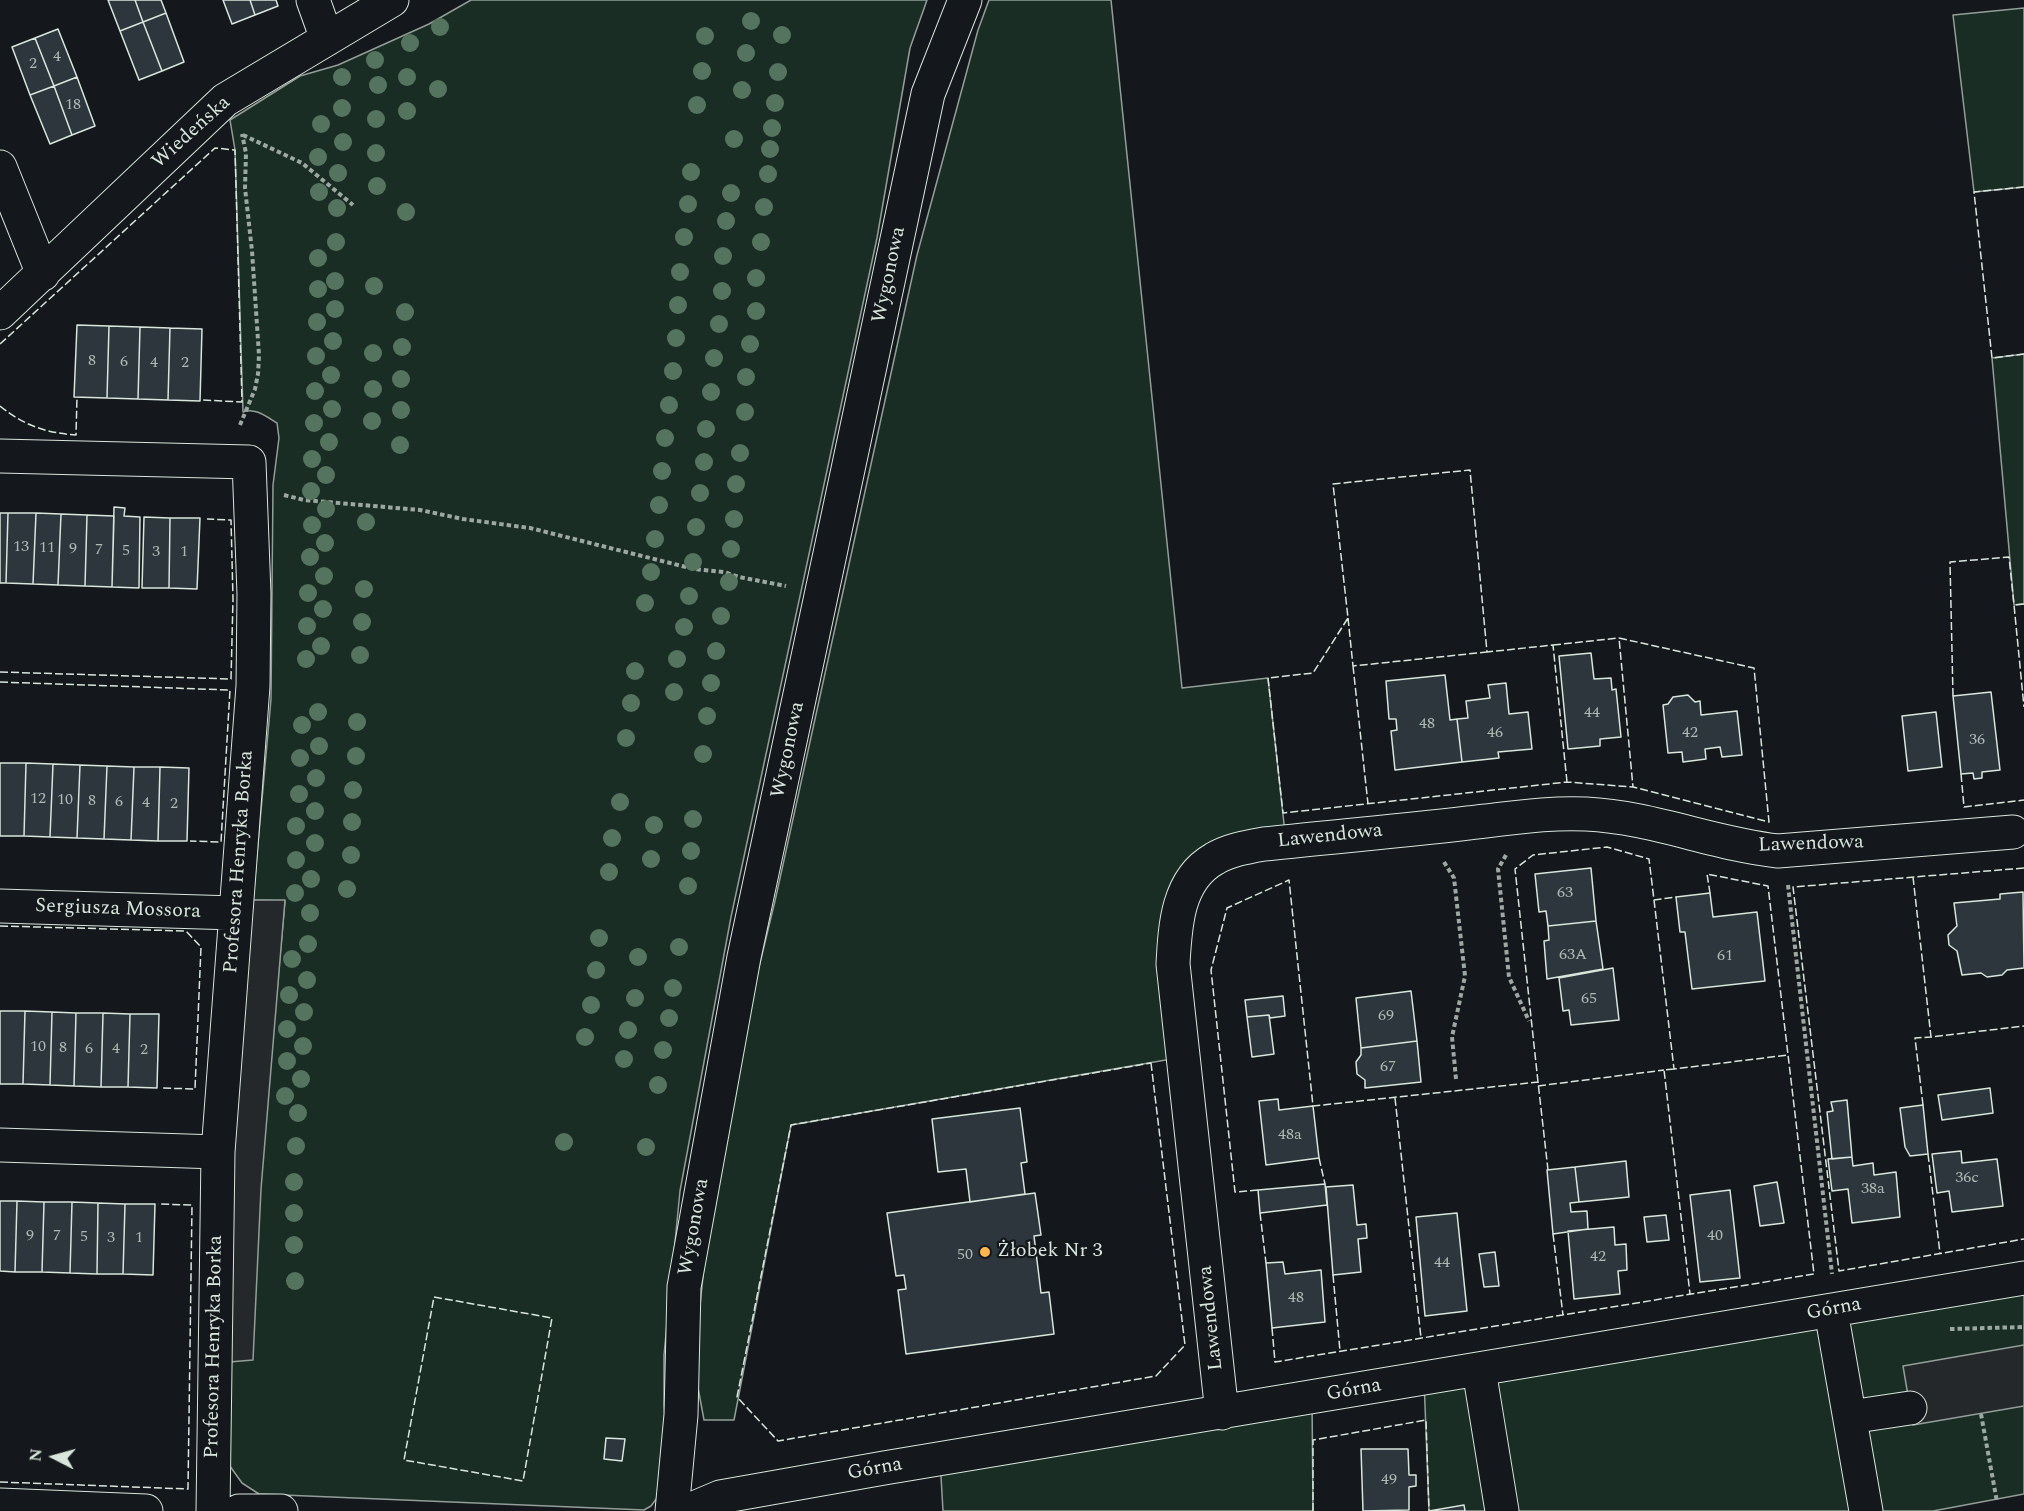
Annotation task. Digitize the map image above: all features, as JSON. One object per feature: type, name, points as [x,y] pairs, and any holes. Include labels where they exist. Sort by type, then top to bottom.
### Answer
[{"type":"street","points":[[313,0],[327,39]]},
{"type":"street","name":"Wiedeńska","points":[[0,313],[225,100],[392,0]]},
{"type":"street","name":"Wygonowa","points":[[672,1511],[681,1415],[684,1287],[744,957],[928,94],[965,0]]},
{"type":"street","points":[[0,167],[43,274]]},
{"type":"street","name":"Profesora Henryka Borka","points":[[0,456],[249,462],[254,594],[254,686],[218,1152],[213,1511]]},
{"type":"street","name":"Lawendowa","points":[[1222,1413],[1173,964],[1175,923],[1185,892],[1199,871],[1213,859],[1235,850],[1264,844],[1550,813],[1625,818],[1742,846],[1778,851],[2013,832]]},
{"type":"street","name":"Sergiusza Mossora","points":[[0,906],[235,913]]},
{"type":"street","points":[[0,1145],[218,1152]]},
{"type":"street","name":"Górna","points":[[687,1511],[720,1497],[884,1468],[2024,1278]]},
{"type":"street","points":[[1831,1311],[1866,1511]]},
{"type":"street","points":[[1479,1370],[1502,1511]]},
{"type":"street","points":[[1850,1417],[1910,1408]]},
{"type":"street","points":[[0,1505],[146,1511]]},
{"type":"street","points":[[239,1511],[281,1511]]},
{"type":"path","points":[[217,107],[243,135],[246,153],[244,172],[252,251],[258,374],[255,388],[224,462]]},
{"type":"path","points":[[243,135],[302,163],[353,205]]},
{"type":"path","points":[[250,482],[304,500],[405,508],[530,528],[694,569],[724,572],[822,596]]},
{"type":"path","points":[[1511,849],[1498,869],[1509,977],[1529,1021]]},
{"type":"path","points":[[1436,856],[1445,863],[1454,878],[1465,976],[1452,1037],[1456,1079]]},
{"type":"path","points":[[1788,881],[1833,1280],[1831,1311]]},
{"type":"path","points":[[1981,1413],[1997,1502]]},
{"type":"green space","points":[[471,0],[927,0],[910,48],[877,238],[731,917],[680,1191],[664,1355],[667,1441],[657,1498],[651,1506],[644,1510],[259,1494],[242,1483],[227,1462],[229,1362],[245,1341],[285,901],[253,900],[271,699],[273,485],[279,438],[277,423],[256,412],[243,412],[235,150],[230,120],[300,76],[338,65],[429,24]]},
{"type":"green space","points":[[989,0],[1111,0],[1182,688],[1268,678],[1286,842],[1193,880],[1183,1057],[791,1125],[734,1420],[704,1420],[694,1366],[705,1256],[743,1033],[775,901],[917,255],[978,30]]},
{"type":"green space","points":[[2024,8],[2024,187],[1974,192],[1953,15]]},
{"type":"green space","points":[[2024,354],[2024,604],[2014,605],[1992,358]]},
{"type":"green space","points":[[2024,1278],[2024,1494],[1933,1511],[1429,1511],[1424,1379]]},
{"type":"green space","points":[[1312,1398],[1313,1511],[943,1511],[940,1459]]},
{"type":"shaded area","points":[[253,900],[285,900],[261,1189],[253,1360],[229,1362],[230,1175]]},
{"type":"shaded area","points":[[2024,1345],[2024,1406],[1913,1425],[1903,1366]]},
{"type":"building","points":[[108,0],[135,0],[143,22],[120,31]]},
{"type":"building","points":[[135,0],[161,0],[166,13],[143,22]]},
{"type":"building","points":[[223,0],[250,0],[255,15],[232,24]]},
{"type":"building","points":[[250,0],[276,0],[278,6],[255,15]]},
{"type":"building","points":[[166,13],[184,62],[162,71],[143,22]]},
{"type":"building","points":[[143,22],[162,71],[139,80],[120,31]]},
{"type":"building","points":[[58,29],[77,77],[54,86],[35,38]]},
{"type":"building","points":[[35,38],[54,86],[30,95],[12,47]]},
{"type":"building","points":[[77,77],[95,126],[72,135],[54,86]]},
{"type":"building","points":[[54,86],[72,135],[50,144],[30,95]]},
{"type":"building","points":[[77,325],[109,326],[107,398],[74,397]]},
{"type":"building","points":[[109,326],[140,327],[138,399],[107,398]]},
{"type":"building","points":[[140,327],[170,328],[168,400],[138,399]]},
{"type":"building","points":[[170,328],[202,329],[200,401],[168,400]]},
{"type":"building","points":[[114,507],[125,508],[124,516],[140,517],[139,588],[112,587]]},
{"type":"building","points":[[0,513],[8,513],[6,583],[0,583]]},
{"type":"building","points":[[8,513],[36,513],[33,584],[6,583]]},
{"type":"building","points":[[36,513],[61,514],[58,585],[33,584]]},
{"type":"building","points":[[61,514],[87,515],[85,586],[58,585]]},
{"type":"building","points":[[87,515],[114,516],[112,587],[85,586]]},
{"type":"building","points":[[144,517],[170,518],[169,588],[142,588]]},
{"type":"building","points":[[170,518],[200,518],[197,589],[169,588]]},
{"type":"building","points":[[1591,653],[1594,679],[1611,678],[1612,690],[1616,689],[1621,737],[1600,739],[1600,746],[1568,749],[1559,656]]},
{"type":"building","points":[[1445,675],[1450,720],[1457,719],[1462,762],[1395,770],[1391,731],[1397,730],[1396,719],[1389,719],[1386,681]]},
{"type":"building","points":[[1506,683],[1509,714],[1528,712],[1532,749],[1498,752],[1499,758],[1462,762],[1457,719],[1468,718],[1466,701],[1490,698],[1488,685]]},
{"type":"building","points":[[1991,692],[2000,770],[1982,772],[1982,778],[1974,779],[1973,773],[1961,774],[1953,696]]},
{"type":"building","points":[[1688,695],[1695,702],[1700,701],[1701,715],[1737,711],[1742,755],[1722,757],[1720,747],[1705,749],[1706,759],[1683,762],[1682,752],[1668,753],[1663,705],[1668,704],[1673,697]]},
{"type":"building","points":[[1936,712],[1942,767],[1908,771],[1902,716]]},
{"type":"building","points":[[0,763],[26,763],[24,836],[0,836]]},
{"type":"building","points":[[26,763],[53,764],[50,837],[24,836]]},
{"type":"building","points":[[53,764],[80,765],[77,838],[50,837]]},
{"type":"building","points":[[80,765],[107,766],[104,839],[77,838]]},
{"type":"building","points":[[107,766],[134,767],[131,840],[104,839]]},
{"type":"building","points":[[134,767],[160,767],[158,841],[131,840]]},
{"type":"building","points":[[160,767],[189,768],[187,841],[158,841]]},
{"type":"building","points":[[1591,868],[1596,921],[1548,926],[1546,911],[1539,912],[1535,874]]},
{"type":"building","points":[[2023,892],[2024,968],[2007,970],[2002,975],[1987,977],[1981,973],[1962,975],[1957,951],[1949,945],[1948,935],[1957,926],[1954,903],[2000,899],[2000,894]]},
{"type":"building","points":[[1710,893],[1713,917],[1757,912],[1765,981],[1692,989],[1685,932],[1680,932],[1676,897]]},
{"type":"building","points":[[1596,921],[1603,969],[1547,979],[1544,941],[1549,940],[1548,926]]},
{"type":"building","points":[[1613,968],[1619,1020],[1571,1025],[1569,1010],[1563,1011],[1559,978]]},
{"type":"building","points":[[1411,991],[1417,1041],[1361,1048],[1356,998]]},
{"type":"building","points":[[1283,996],[1285,1016],[1247,1017],[1245,1000]]},
{"type":"building","points":[[0,1011],[25,1011],[23,1084],[0,1084]]},
{"type":"building","points":[[25,1011],[52,1012],[50,1085],[23,1084]]},
{"type":"building","points":[[52,1012],[76,1013],[74,1086],[50,1085]]},
{"type":"building","points":[[76,1013],[103,1013],[101,1087],[74,1086]]},
{"type":"building","points":[[103,1013],[130,1014],[128,1087],[101,1087]]},
{"type":"building","points":[[130,1014],[159,1014],[157,1088],[128,1087]]},
{"type":"building","points":[[1269,1015],[1274,1054],[1252,1057],[1247,1017]]},
{"type":"building","points":[[1417,1041],[1421,1082],[1365,1088],[1365,1080],[1357,1074],[1356,1062],[1361,1055],[1361,1048]]},
{"type":"building","points":[[1990,1088],[1993,1113],[1942,1120],[1938,1095]]},
{"type":"building","points":[[1278,1099],[1279,1110],[1313,1106],[1319,1158],[1266,1165],[1259,1101]]},
{"type":"building","points":[[1847,1100],[1852,1157],[1832,1159],[1827,1112],[1833,1111],[1831,1102]]},
{"type":"building","points":[[1923,1105],[1928,1154],[1910,1156],[1905,1147],[1900,1108]]},
{"type":"building","points":[[1020,1108],[1027,1162],[1021,1163],[1025,1194],[970,1202],[966,1169],[938,1172],[932,1119]]},
{"type":"building","points":[[1961,1151],[1962,1163],[1997,1159],[2003,1206],[1952,1212],[1949,1191],[1937,1193],[1932,1154]]},
{"type":"building","points":[[1852,1157],[1853,1166],[1873,1163],[1874,1175],[1896,1172],[1900,1217],[1852,1223],[1848,1189],[1832,1191],[1828,1159]]},
{"type":"building","points":[[1626,1161],[1629,1197],[1579,1202],[1575,1167]]},
{"type":"building","points":[[1575,1167],[1579,1202],[1570,1203],[1571,1212],[1587,1211],[1588,1229],[1553,1234],[1547,1170]]},
{"type":"building","points":[[1777,1182],[1784,1223],[1760,1226],[1754,1186]]},
{"type":"building","points":[[1325,1184],[1327,1205],[1260,1213],[1258,1190]]},
{"type":"building","points":[[1353,1185],[1357,1225],[1366,1224],[1367,1238],[1358,1239],[1361,1272],[1333,1275],[1326,1187]]},
{"type":"building","points":[[1730,1190],[1740,1278],[1700,1282],[1690,1195]]},
{"type":"building","points":[[1035,1193],[1041,1235],[1034,1236],[1041,1293],[1049,1292],[1054,1334],[906,1354],[898,1290],[906,1289],[904,1275],[896,1276],[887,1213]]},
{"type":"building","points":[[0,1201],[17,1201],[15,1272],[0,1271]]},
{"type":"building","points":[[17,1201],[44,1202],[42,1272],[15,1272]]},
{"type":"building","points":[[44,1202],[72,1202],[70,1273],[42,1272]]},
{"type":"building","points":[[72,1202],[98,1203],[97,1274],[70,1273]]},
{"type":"building","points":[[98,1203],[125,1204],[123,1274],[97,1274]]},
{"type":"building","points":[[125,1204],[155,1204],[153,1275],[123,1274]]},
{"type":"building","points":[[1457,1213],[1467,1311],[1425,1316],[1416,1217]]},
{"type":"building","points":[[1666,1215],[1669,1240],[1647,1242],[1644,1217]]},
{"type":"building","points":[[1614,1227],[1615,1245],[1626,1244],[1627,1270],[1618,1271],[1620,1294],[1574,1299],[1568,1231]]},
{"type":"building","points":[[1495,1252],[1499,1286],[1484,1287],[1479,1254]]},
{"type":"building","points":[[1283,1262],[1285,1274],[1321,1270],[1325,1322],[1272,1328],[1266,1263]]},
{"type":"building","points":[[606,1438],[625,1439],[622,1461],[604,1459]]},
{"type":"building","points":[[1361,1449],[1408,1449],[1409,1475],[1416,1475],[1416,1486],[1409,1487],[1409,1510],[1363,1511]]},
{"type":"building","points":[[1464,1505],[1465,1511],[1429,1511]]},
{"type":"fence","points":[[0,344],[215,148],[235,150],[242,402],[203,400]]},
{"type":"fence","points":[[2024,187],[1974,192],[1992,358],[2024,354]]},
{"type":"fence","points":[[0,406],[35,427],[76,435],[77,397]]},
{"type":"fence","points":[[1567,782],[1553,645],[1487,652],[1470,470],[1333,484],[1348,618],[1313,673],[1268,678],[1283,813],[1567,782],[1633,787],[1769,822],[1754,668],[1619,638],[1633,787]]},
{"type":"fence","points":[[0,672],[231,679],[233,599],[231,520],[207,519]]},
{"type":"fence","points":[[1953,696],[1950,562],[2009,557],[2014,605]]},
{"type":"fence","points":[[2024,604],[2014,605],[2024,707]]},
{"type":"fence","points":[[1348,618],[1353,666],[1487,652]]},
{"type":"fence","points":[[1553,645],[1619,638]]},
{"type":"fence","points":[[1353,666],[1368,804]]},
{"type":"fence","points":[[0,682],[230,690],[221,842],[190,841]]},
{"type":"fence","points":[[1961,774],[1964,807],[2024,800]]},
{"type":"fence","points":[[1538,1082],[1515,869],[1533,855],[1607,847],[1649,859],[1654,900],[1676,897]]},
{"type":"fence","points":[[2024,868],[1793,887],[1839,1271],[2024,1239]]},
{"type":"fence","points":[[1272,1328],[1275,1362],[1814,1274],[1768,886],[1707,874],[1710,893]]},
{"type":"fence","points":[[1913,877],[1931,1037],[2024,1026]]},
{"type":"fence","points":[[1258,1190],[1235,1192],[1211,970],[1227,908],[1289,880],[1313,1106],[1538,1082],[1548,1170]]},
{"type":"fence","points":[[1654,900],[1674,1069],[1788,1055]]},
{"type":"fence","points":[[0,926],[186,931],[201,947],[195,1089],[161,1088]]},
{"type":"fence","points":[[1923,1105],[1915,1038],[1931,1037]]},
{"type":"fence","points":[[1151,1063],[1185,1345],[1156,1376],[778,1441],[737,1397],[791,1125],[1151,1063]]},
{"type":"fence","points":[[1674,1069],[1664,1070],[1690,1294]]},
{"type":"fence","points":[[1538,1086],[1664,1070]]},
{"type":"fence","points":[[1395,1098],[1421,1338]]},
{"type":"fence","points":[[1928,1154],[1940,1253]]},
{"type":"fence","points":[[1319,1158],[1325,1184]]},
{"type":"fence","points":[[0,1482],[188,1489],[192,1205],[158,1204]]},
{"type":"fence","points":[[1260,1213],[1266,1263]]},
{"type":"fence","points":[[1553,1234],[1563,1315]]},
{"type":"fence","points":[[1333,1275],[1340,1351]]},
{"type":"fence","points":[[434,1297],[552,1318],[523,1481],[404,1460],[434,1297]]},
{"type":"fence","points":[[1313,1511],[1313,1440],[1426,1420],[1429,1511]]},
{"type":"place","name":"Żłobek Nr 3","points":[[985,1252]]}]
